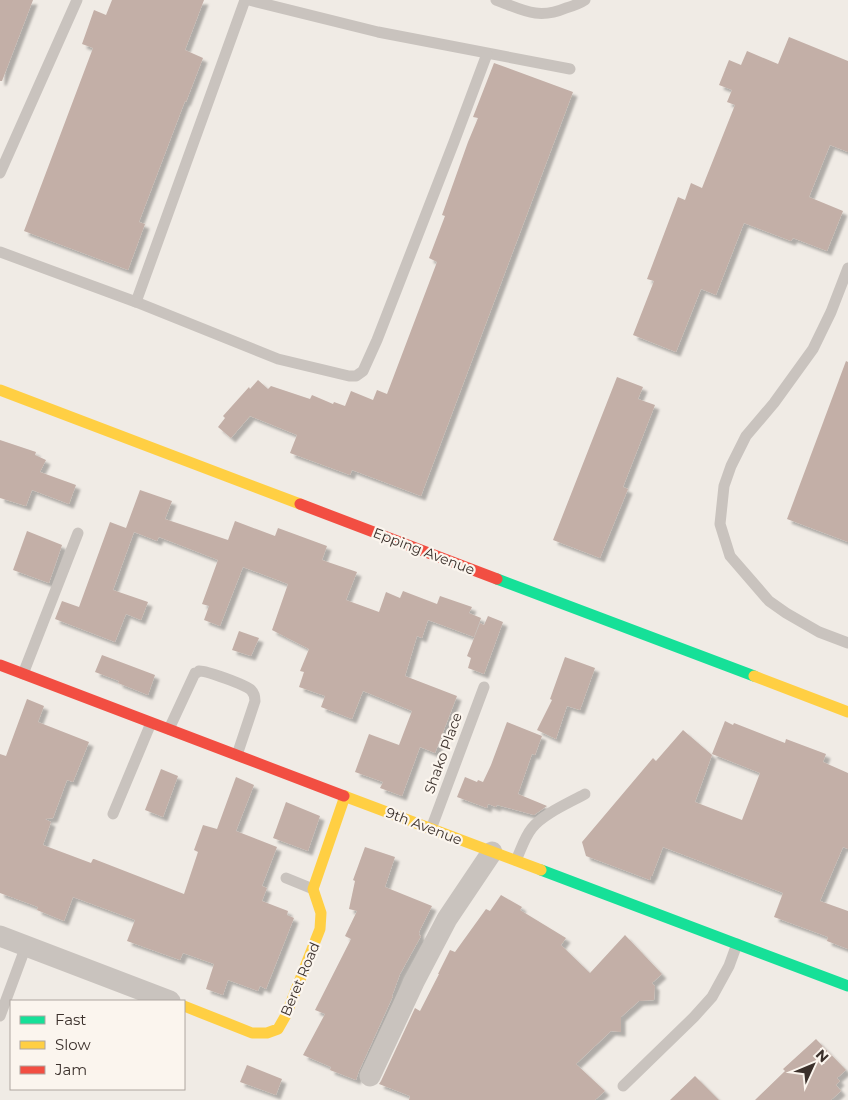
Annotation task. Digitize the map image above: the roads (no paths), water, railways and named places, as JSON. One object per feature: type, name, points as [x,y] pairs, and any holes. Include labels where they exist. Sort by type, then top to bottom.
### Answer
[{"type":"street","name":"Epping Avenue","points":[[0,390],[848,712]]},
{"type":"street","name":"9th Avenue","points":[[0,665],[848,986]]},
{"type":"street","points":[[313,889],[345,796]]},
{"type":"street","points":[[370,1076],[414,982],[447,919],[492,852]]},
{"type":"street","name":"Beret Road","points":[[185,1006],[252,1033],[267,1033],[278,1028],[286,1014],[320,929],[321,914],[313,889]]},
{"type":"street","points":[[0,936],[167,1000]]},
{"type":"lane","points":[[0,173],[77,0]]},
{"type":"lane","points":[[136,302],[245,0]]},
{"type":"lane","points":[[249,0],[378,32],[570,69]]},
{"type":"lane","points":[[496,0],[532,13],[544,14],[558,12],[585,0]]},
{"type":"lane","points":[[0,252],[136,302],[278,358],[348,376],[356,376],[363,371],[377,340],[487,54]]},
{"type":"lane","points":[[848,268],[832,312],[813,349],[774,403],[746,436],[731,466],[724,486],[720,524],[730,556],[769,601],[819,632],[848,643]]},
{"type":"lane","points":[[24,674],[78,532]]},
{"type":"lane","points":[[169,730],[195,673],[200,671],[212,674],[246,686],[252,690],[255,700],[237,755]]},
{"type":"lane","name":"Shako Place","points":[[431,829],[484,687]]},
{"type":"lane","points":[[113,814],[151,723]]},
{"type":"lane","points":[[516,860],[526,838],[541,819],[585,794]]},
{"type":"lane","points":[[286,878],[313,889]]},
{"type":"lane","points":[[623,1086],[712,997],[730,966],[737,944]]},
{"type":"lane","points":[[0,1016],[26,946]]}]
